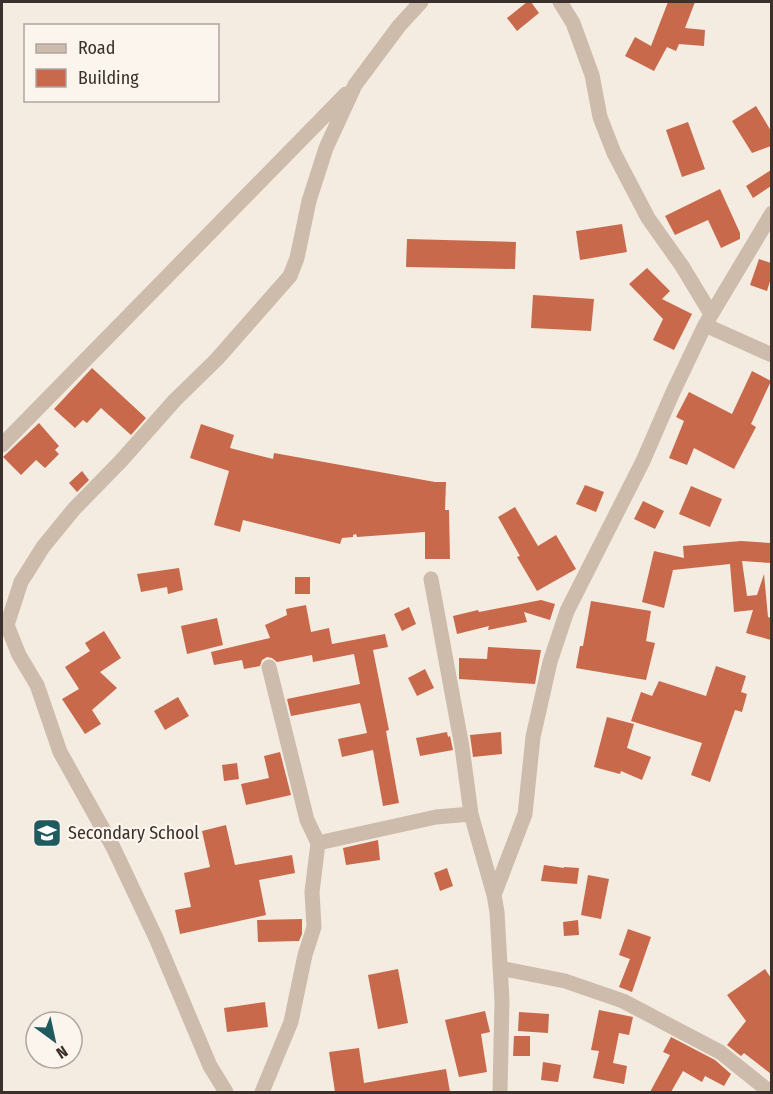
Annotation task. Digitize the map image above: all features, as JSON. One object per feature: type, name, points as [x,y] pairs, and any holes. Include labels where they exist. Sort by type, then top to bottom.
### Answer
[{"type":"street","points":[[2,445],[355,85],[399,26],[421,2]]},
{"type":"street","points":[[560,2],[573,23],[592,75],[600,117],[614,153],[648,218],[682,266],[708,320],[771,355]]},
{"type":"street","points":[[226,1092],[210,1066],[161,948],[113,847],[60,752],[37,685],[19,655],[7,625],[21,582],[61,525],[175,400],[217,359],[290,276],[297,258],[309,201],[326,148],[355,85]]},
{"type":"street","points":[[494,895],[525,814],[533,737],[550,662],[567,611],[643,461],[708,320],[771,213]]},
{"type":"street","points":[[431,579],[462,747],[471,814],[497,912],[502,1001],[500,1092]]},
{"type":"street","points":[[262,1092],[291,1022],[304,955],[314,927],[312,892],[318,843],[307,820],[269,667]]},
{"type":"street","points":[[318,843],[436,817],[471,814]]},
{"type":"street","points":[[500,968],[565,981],[623,1001],[720,1052],[770,1092]]},
{"type":"building","points":[[527,2],[531,2],[539,13],[517,31],[507,18]]},
{"type":"building","points":[[668,2],[695,2],[685,28],[705,30],[704,46],[679,44],[676,51],[667,47],[654,71],[625,56],[635,37],[651,46]]},
{"type":"building","points":[[756,106],[771,131],[771,146],[752,153],[732,121]]},
{"type":"building","points":[[688,122],[705,169],[682,177],[666,130]]},
{"type":"building","points":[[771,170],[771,186],[753,198],[746,186]]},
{"type":"building","points":[[720,189],[740,233],[740,239],[721,248],[708,220],[675,235],[665,216]]},
{"type":"building","points":[[622,224],[627,252],[580,260],[576,231]]},
{"type":"building","points":[[407,239],[516,242],[515,269],[406,267]]},
{"type":"building","points":[[759,259],[771,263],[771,278],[767,291],[750,285]]},
{"type":"building","points":[[647,268],[670,291],[662,299],[692,314],[674,350],[653,340],[663,319],[629,284]]},
{"type":"building","points":[[533,295],[594,299],[591,331],[531,328]]},
{"type":"building","points":[[92,368],[146,418],[131,435],[101,408],[87,423],[83,420],[75,428],[54,409]]},
{"type":"building","points":[[752,371],[771,381],[751,424],[756,427],[734,469],[694,448],[687,465],[669,458],[684,421],[676,417],[689,392],[732,414]]},
{"type":"building","points":[[39,423],[59,446],[55,450],[59,454],[45,468],[36,460],[21,475],[3,457]]},
{"type":"building","points":[[201,424],[234,435],[230,448],[273,459],[274,453],[435,482],[446,482],[445,510],[449,510],[450,559],[425,559],[425,532],[357,537],[356,534],[353,537],[342,538],[340,544],[243,520],[240,532],[214,525],[229,471],[190,458]]},
{"type":"building","points":[[82,471],[89,480],[77,492],[69,483]]},
{"type":"building","points":[[585,485],[604,492],[596,512],[576,504]]},
{"type":"building","points":[[691,486],[722,499],[710,527],[679,514]]},
{"type":"building","points":[[643,501],[664,511],[655,529],[634,519]]},
{"type":"building","points":[[515,507],[538,546],[556,535],[576,569],[537,591],[517,557],[520,556],[498,517]]},
{"type":"building","points":[[741,541],[771,543],[771,563],[742,561],[747,596],[757,595],[764,574],[768,617],[771,618],[771,640],[746,633],[753,610],[734,612],[730,564],[673,570],[664,608],[642,602],[654,551],[684,558],[683,546]]},
{"type":"building","points":[[179,568],[183,590],[168,594],[167,587],[141,592],[137,574]]},
{"type":"building","points":[[295,577],[310,577],[310,594],[295,594]]},
{"type":"building","points":[[541,600],[555,604],[550,620],[524,612],[527,622],[488,630],[489,626],[457,634],[453,616]]},
{"type":"building","points":[[591,601],[651,611],[646,641],[655,643],[646,680],[576,668],[580,646],[583,646]]},
{"type":"building","points":[[306,605],[311,632],[329,628],[332,644],[385,634],[388,647],[373,650],[389,730],[386,731],[399,803],[383,806],[373,750],[342,757],[338,739],[367,733],[360,703],[291,716],[287,699],[360,684],[354,654],[313,662],[312,655],[277,662],[267,657],[262,660],[260,666],[244,669],[242,660],[214,665],[211,652],[270,638],[265,625],[287,615],[286,609]]},
{"type":"building","points":[[409,607],[416,624],[402,631],[394,614]]},
{"type":"building","points":[[217,618],[223,645],[187,654],[181,626]]},
{"type":"building","points":[[104,631],[121,658],[100,672],[117,688],[92,710],[101,724],[85,734],[62,699],[79,689],[65,667],[90,651],[85,643]]},
{"type":"building","points":[[488,647],[541,650],[535,684],[459,679],[459,658],[487,659]]},
{"type":"building","points":[[716,666],[746,676],[741,692],[747,694],[742,712],[735,710],[710,782],[691,775],[702,743],[631,721],[641,692],[652,696],[659,681],[706,696]]},
{"type":"building","points":[[425,669],[434,688],[417,696],[408,678]]},
{"type":"building","points":[[178,697],[189,716],[165,730],[154,711]]},
{"type":"building","points":[[607,717],[634,724],[627,748],[651,757],[642,780],[621,771],[620,774],[594,767]]},
{"type":"building","points":[[447,732],[453,750],[420,756],[416,738]]},
{"type":"building","points":[[501,732],[502,754],[473,757],[470,735]]},
{"type":"building","points":[[280,752],[291,795],[246,805],[241,784],[269,778],[264,756]]},
{"type":"building","points":[[237,763],[239,779],[224,781],[222,765]]},
{"type":"building","points":[[226,825],[235,865],[292,855],[295,873],[259,880],[266,915],[180,934],[175,910],[191,907],[184,873],[210,867],[202,831]]},
{"type":"building","points":[[378,840],[380,860],[346,865],[343,848]]},
{"type":"building","points":[[544,865],[579,868],[577,884],[541,881]]},
{"type":"building","points":[[447,868],[453,886],[440,891],[434,873]]},
{"type":"building","points":[[588,875],[609,879],[601,919],[581,915]]},
{"type":"building","points":[[302,919],[302,934],[299,941],[258,942],[257,920]]},
{"type":"building","points":[[578,920],[579,935],[564,936],[563,922]]},
{"type":"building","points":[[628,929],[651,937],[632,992],[619,987],[630,959],[619,955]]},
{"type":"building","points":[[398,969],[408,1023],[378,1029],[368,975]]},
{"type":"building","points":[[765,969],[771,978],[771,1074],[744,1053],[741,1056],[727,1045],[746,1021],[727,995]]},
{"type":"building","points":[[265,1002],[268,1027],[227,1032],[224,1008]]},
{"type":"building","points":[[599,1010],[633,1017],[629,1035],[619,1033],[613,1063],[627,1066],[624,1084],[593,1078],[599,1051],[591,1050]]},
{"type":"building","points":[[485,1011],[490,1032],[481,1034],[487,1072],[459,1077],[445,1020]]},
{"type":"building","points":[[519,1012],[549,1014],[548,1033],[518,1031]]},
{"type":"building","points":[[514,1036],[530,1036],[530,1056],[513,1056]]},
{"type":"building","points":[[671,1037],[715,1060],[731,1074],[724,1086],[705,1076],[702,1082],[683,1071],[671,1092],[650,1092],[670,1055],[663,1052]]},
{"type":"building","points":[[359,1048],[364,1083],[446,1069],[450,1092],[335,1092],[329,1052]]},
{"type":"building","points":[[543,1062],[561,1065],[558,1082],[541,1080]]},
{"type":"place","name":"Secondary School","points":[[47,833]]}]
